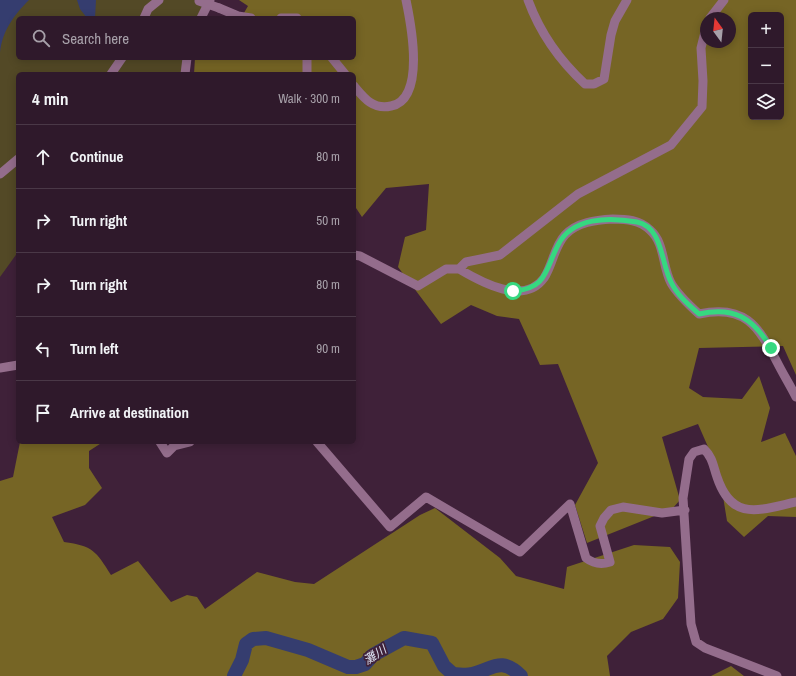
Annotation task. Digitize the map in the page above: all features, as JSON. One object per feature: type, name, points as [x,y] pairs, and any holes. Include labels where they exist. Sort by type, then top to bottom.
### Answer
[{"type":"street","points":[[145,16],[148,9],[159,0]]},
{"type":"street","points":[[202,16],[210,0]]},
{"type":"street","points":[[356,88],[368,102],[381,108],[393,106],[404,98],[412,84],[413,61],[410,20],[406,0]]},
{"type":"street","points":[[528,0],[541,31],[573,73],[585,84],[594,84],[604,79],[611,35],[615,21],[627,0]]},
{"type":"street","points":[[715,12],[724,0]]},
{"type":"street","points":[[197,1],[238,16]]},
{"type":"street","points":[[459,269],[466,262],[500,255],[578,194],[671,145],[702,107],[703,81],[701,48]]},
{"type":"street","points":[[112,72],[121,60]]},
{"type":"street","points":[[185,72],[187,60]]},
{"type":"street","points":[[307,60],[307,72]]},
{"type":"street","points":[[334,60],[343,72]]},
{"type":"street","points":[[0,174],[16,161]]},
{"type":"street","points":[[356,255],[418,286],[446,269],[459,269],[475,279],[492,286],[513,291],[524,290],[537,285],[543,278],[558,244],[566,234],[577,226],[603,220],[640,222],[650,230],[658,241],[668,276],[677,292],[699,314],[715,311],[728,312],[753,323],[771,348],[796,397]]},
{"type":"street","points":[[0,368],[16,365]]},
{"type":"street","points":[[161,444],[167,453],[174,446],[182,444]]},
{"type":"street","points":[[319,444],[390,527],[426,497],[520,552],[570,504],[586,558],[591,562],[603,564],[610,562],[600,526],[604,518],[611,510],[623,507],[662,513],[685,510]]},
{"type":"street","points":[[777,676],[705,648],[696,642],[691,624],[684,498],[689,459],[694,452],[704,449],[711,456],[723,492],[735,506],[748,510],[758,510],[796,502]]},
{"type":"shaded area","points":[[0,0],[209,0],[203,16],[16,16],[16,60],[188,60],[183,72],[16,72],[16,255],[0,277]]},
{"type":"shaded area","points":[[239,0],[796,0],[796,375],[783,346],[699,348],[689,388],[703,397],[742,399],[759,376],[770,408],[761,442],[785,433],[796,456],[796,517],[768,516],[744,537],[727,521],[719,472],[698,424],[662,437],[680,500],[672,509],[587,543],[575,505],[598,463],[558,364],[540,365],[519,319],[497,316],[471,305],[441,324],[398,267],[405,237],[426,230],[429,184],[386,188],[362,217],[356,208],[356,72],[194,72],[195,60],[356,60],[356,16],[242,16],[248,6]]},
{"type":"shaded area","points":[[20,444],[100,444],[89,451],[89,468],[102,488],[85,505],[52,517],[64,542],[81,545],[93,551],[111,575],[138,561],[171,602],[187,595],[197,597],[205,609],[257,572],[295,582],[314,584],[420,515],[435,508],[500,558],[516,576],[564,589],[567,567],[634,545],[670,547],[680,562],[678,598],[663,619],[631,632],[607,656],[610,676],[0,676],[0,481],[13,477]]},
{"type":"shaded area","points":[[731,666],[744,676],[711,676]]},
{"type":"water","points":[[0,0],[29,0],[18,12],[6,31],[0,53]]},
{"type":"water","points":[[77,0],[96,0],[95,16],[85,16],[80,9]]},
{"type":"waterway","name":"灘川","points":[[234,676],[242,660],[246,644],[253,639],[266,638],[308,650],[348,667],[356,667],[365,664],[373,655],[404,638],[432,643],[444,666],[453,674],[470,675],[491,667],[502,665],[514,670],[521,676]]},
{"type":"route","points":[[513,291],[524,290],[537,285],[549,268],[558,244],[566,234],[577,226],[590,222],[616,219],[640,222],[650,230],[658,241],[671,282],[677,292],[688,304],[699,314],[715,311],[728,312],[740,316],[753,323],[771,348]]}]
